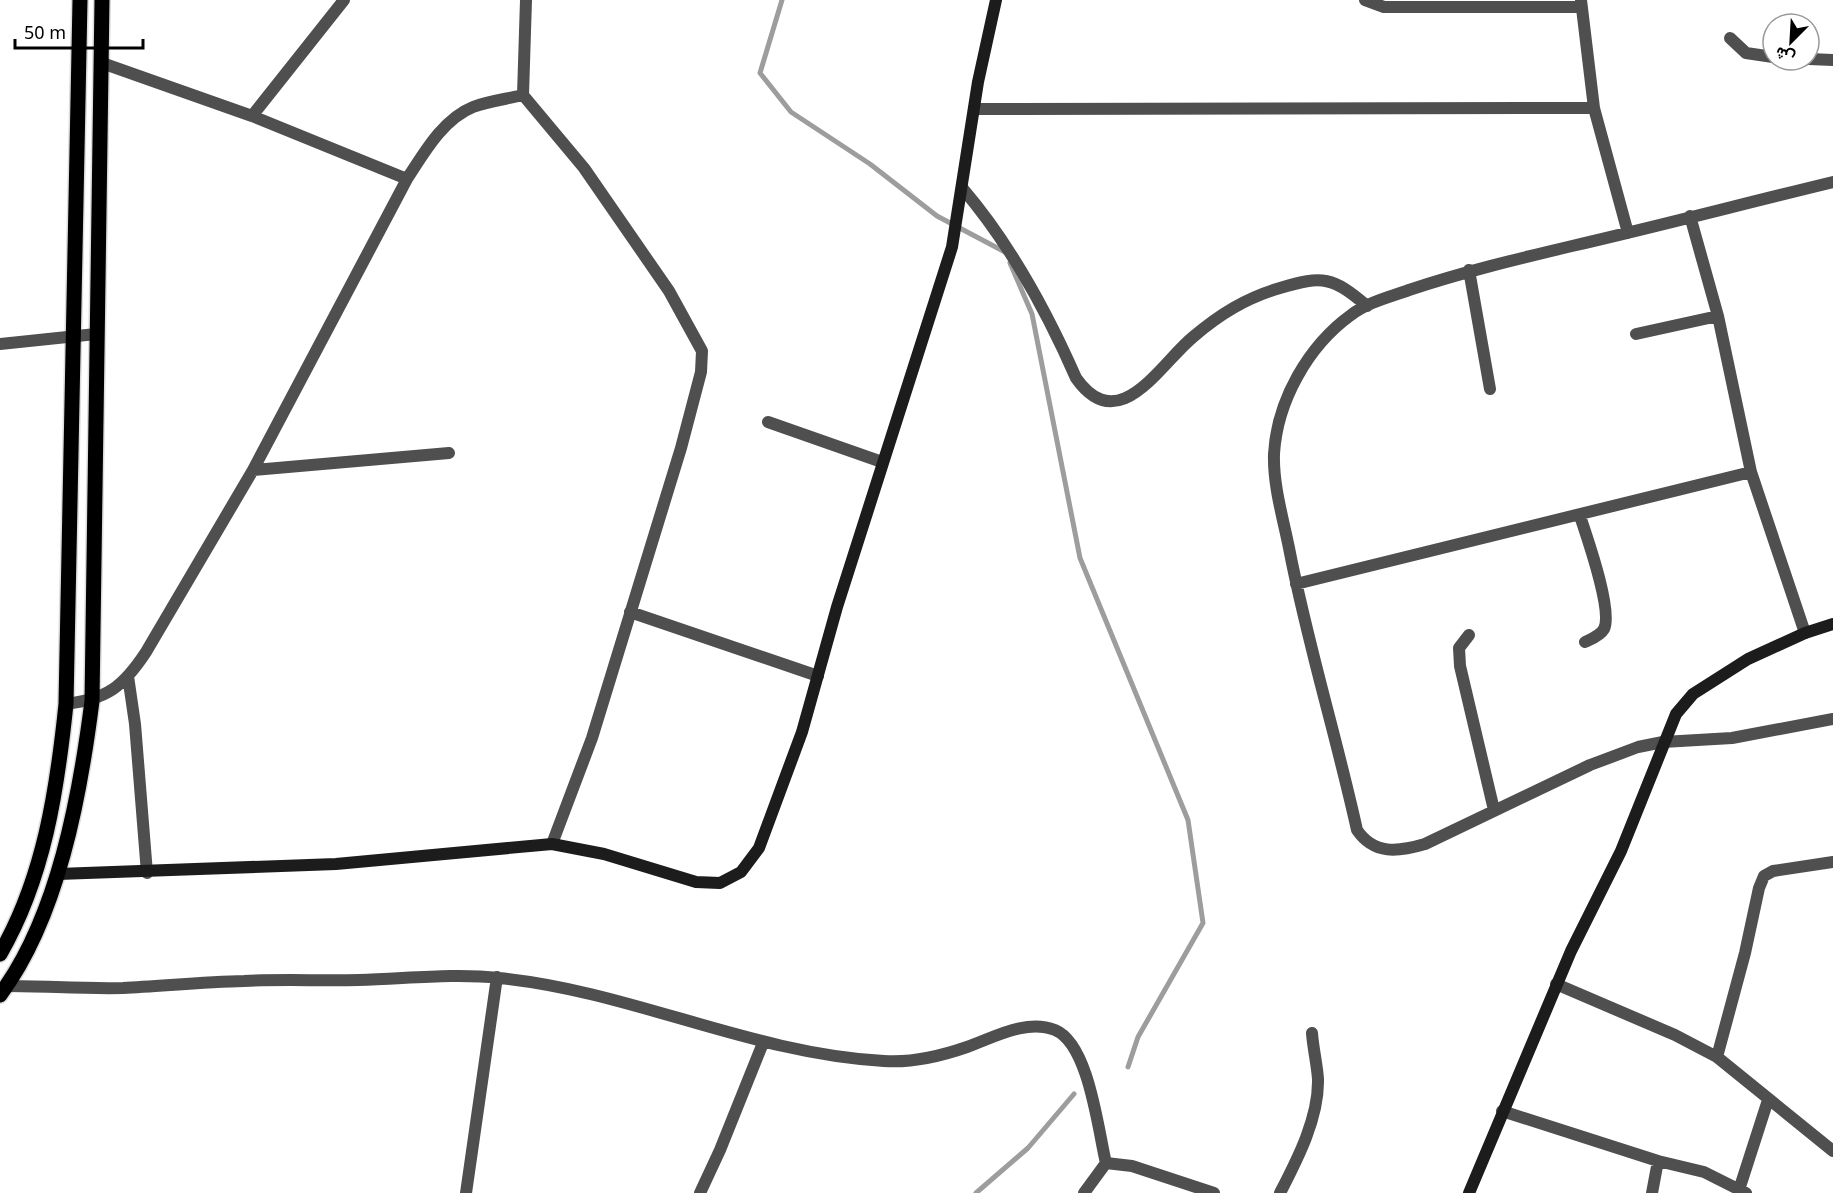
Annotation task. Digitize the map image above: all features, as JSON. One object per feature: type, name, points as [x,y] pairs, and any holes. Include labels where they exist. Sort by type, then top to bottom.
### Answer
[{"type":"main road","points":[[0,954],[19,919],[46,835],[59,771],[66,705],[71,336],[80,0]]},
{"type":"main road","points":[[4,990],[33,935],[58,874],[83,770],[92,701],[102,0]]},
{"type":"street","points":[[252,116],[344,0]]},
{"type":"street","points":[[526,0],[523,95],[590,177],[669,291],[702,351],[701,372],[694,403],[592,738],[552,844]]},
{"type":"street","points":[[58,874],[147,873],[336,864],[552,844],[604,854],[696,882],[720,883],[734,878],[749,865],[770,821],[802,732],[882,462],[952,247],[986,34],[996,0]]},
{"type":"street","points":[[1365,0],[1384,7],[1581,4],[1594,108],[1628,233]]},
{"type":"street","points":[[1731,38],[1746,53],[1761,55]]},
{"type":"street","points":[[102,63],[252,116],[407,179]]},
{"type":"street","points":[[66,705],[92,701],[105,696],[128,676],[146,652],[253,470],[407,179],[431,143],[452,121],[472,108],[523,95]]},
{"type":"street","points":[[974,109],[1594,108]]},
{"type":"street","points":[[1833,182],[1469,270],[1367,306],[1352,314],[1316,349],[1288,396],[1279,423],[1274,454],[1296,584],[1337,740],[1357,830],[1364,841],[1378,849],[1413,847],[1590,765],[1638,747],[1663,742],[1732,738],[1833,719]]},
{"type":"street","points":[[963,189],[983,213],[1019,268],[1076,378],[1086,392],[1109,402],[1125,399],[1142,389],[1191,338],[1250,297],[1302,281],[1322,279],[1342,285],[1367,306]]},
{"type":"street","points":[[1690,216],[1719,316],[1751,471],[1805,633]]},
{"type":"street","points":[[1469,270],[1490,389]]},
{"type":"street","points":[[1636,334],[1719,316]]},
{"type":"street","points":[[0,344],[96,334]]},
{"type":"street","points":[[768,422],[882,462]]},
{"type":"street","points":[[253,470],[449,453]]},
{"type":"street","points":[[1296,584],[1580,516],[1751,471]]},
{"type":"street","points":[[1580,516],[1592,551],[1606,616],[1604,630],[1585,642]]},
{"type":"street","points":[[630,612],[818,676]]},
{"type":"street","points":[[1469,1193],[1556,984],[1621,851],[1676,714],[1693,694],[1748,659],[1805,633],[1833,624]]},
{"type":"street","points":[[1469,635],[1459,648],[1460,666],[1494,810]]},
{"type":"street","points":[[128,676],[135,724],[147,873]]},
{"type":"street","points":[[1717,1057],[1764,876],[1773,871],[1833,862]]},
{"type":"street","points":[[466,1193],[497,977]]},
{"type":"street","points":[[4,990],[121,988],[245,981],[497,977],[578,991],[640,1006],[763,1043],[844,1057],[903,1062],[967,1047],[1021,1028],[1056,1031],[1070,1043],[1081,1061],[1106,1162],[1084,1193]]},
{"type":"street","points":[[1556,984],[1675,1035],[1717,1057],[1833,1151]]},
{"type":"street","points":[[1280,1193],[1292,1170],[1316,1104],[1318,1081],[1311,1033]]},
{"type":"street","points":[[700,1193],[763,1043]]},
{"type":"street","points":[[1502,1111],[1658,1161],[1704,1172],[1741,1191],[1768,1100]]},
{"type":"street","points":[[1652,1193],[1658,1161]]},
{"type":"street","points":[[1106,1162],[1132,1166],[1214,1193]]},
{"type":"waterway","points":[[782,0],[760,73],[791,112],[870,164],[937,216],[1005,252]]},
{"type":"waterway","points":[[1010,263],[1032,314],[1080,558],[1188,820],[1203,923],[1138,1037],[1128,1067]]},
{"type":"waterway","points":[[976,1193],[1028,1148],[1074,1094]]}]
